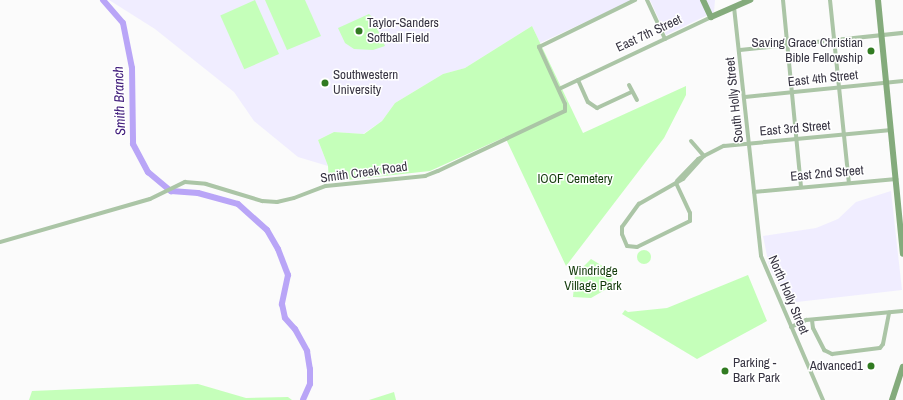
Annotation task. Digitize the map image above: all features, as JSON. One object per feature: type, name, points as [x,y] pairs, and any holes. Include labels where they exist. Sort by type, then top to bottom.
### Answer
[{"type":"street","name":"Smith Creek Road","points":[[0,242],[150,199],[185,182],[206,184],[262,201],[277,202],[294,198],[326,186],[425,176],[562,113],[565,106],[559,89],[539,47],[635,0]]},
{"type":"street","points":[[647,0],[665,39]]},
{"type":"street","points":[[703,0],[711,17]]},
{"type":"street","name":"East 7th Street","points":[[559,89],[748,0]]},
{"type":"street","points":[[783,0],[801,187]]},
{"type":"street","points":[[830,0],[849,183]]},
{"type":"street","points":[[878,0],[891,130],[900,178],[903,254]]},
{"type":"street","name":"South Holly Street","points":[[734,7],[740,50],[754,192]]},
{"type":"street","points":[[740,50],[903,33]]},
{"type":"street","points":[[578,80],[588,102],[597,108],[632,92]]},
{"type":"street","name":"East 4th Street","points":[[745,97],[903,81]]},
{"type":"street","points":[[629,85],[637,100]]},
{"type":"street","name":"East 3rd Street","points":[[676,183],[690,213],[690,221],[637,246],[627,246],[622,234],[622,227],[639,204],[676,183],[698,159],[724,146],[891,130]]},
{"type":"street","points":[[691,141],[704,156]]},
{"type":"street","name":"East 2nd Street","points":[[754,192],[900,178]]},
{"type":"street","name":"North Holly Street","points":[[754,192],[761,256],[823,400]]},
{"type":"street","points":[[791,327],[812,320],[903,311]]},
{"type":"street","points":[[812,320],[824,350],[832,354],[880,348],[883,344],[889,313]]},
{"type":"street","points":[[892,400],[903,367]]},
{"type":"shaded area","name":"Southwestern University","points":[[109,0],[633,0],[540,43],[532,26],[465,68],[443,74],[395,103],[382,121],[363,134],[334,132],[318,140],[328,166],[298,157],[254,121],[234,92],[155,29]]},
{"type":"shaded area","points":[[650,0],[715,0],[714,12],[666,35]]},
{"type":"shaded area","points":[[891,191],[902,290],[788,303],[769,266],[763,236],[816,228],[838,219],[856,202]]},
{"type":"green space","points":[[255,0],[279,54],[244,69],[220,15]]},
{"type":"green space","points":[[265,0],[305,0],[321,36],[287,50]]},
{"type":"green space","name":"Taylor-Sanders Softball Field","points":[[369,14],[372,17],[385,46],[373,50],[354,49],[345,43],[338,28]]},
{"type":"green space","name":"IOOF Cemetery","points":[[532,26],[583,133],[686,86],[686,95],[664,138],[566,266],[505,137],[430,171],[329,182],[328,166],[318,140],[334,132],[364,134],[382,121],[395,103],[443,74],[465,68]]},
{"type":"green space","name":"Windridge Village Park","points":[[644,250],[649,252],[651,257],[649,262],[644,264],[639,262],[637,257],[639,252]]},
{"type":"green space","name":"Windridge Village Park","points":[[591,259],[614,273],[610,287],[591,298],[573,297],[575,275]]},
{"type":"green space","points":[[748,275],[767,321],[697,359],[622,314],[625,310],[628,312],[667,308]]},
{"type":"green space","points":[[198,384],[246,398],[288,397],[292,400],[29,400],[32,391]]},
{"type":"green space","points":[[394,392],[396,400],[369,400]]},
{"type":"waterway","name":"Smith Branch","points":[[103,0],[123,23],[132,68],[133,144],[148,172],[171,191],[198,193],[238,204],[267,230],[278,249],[288,275],[282,304],[285,318],[295,329],[307,351],[310,369],[310,384],[303,400]]},
{"type":"place","name":"Taylor-Sanders Softball Field","points":[[359,31]]},
{"type":"place","name":"Saving Grace Christian Bible Fellowship","points":[[871,51]]},
{"type":"place","name":"Southwestern University","points":[[325,83]]},
{"type":"place","name":"Advanced1","points":[[871,366]]},
{"type":"place","name":"Parking - Bark Park","points":[[725,371]]}]
